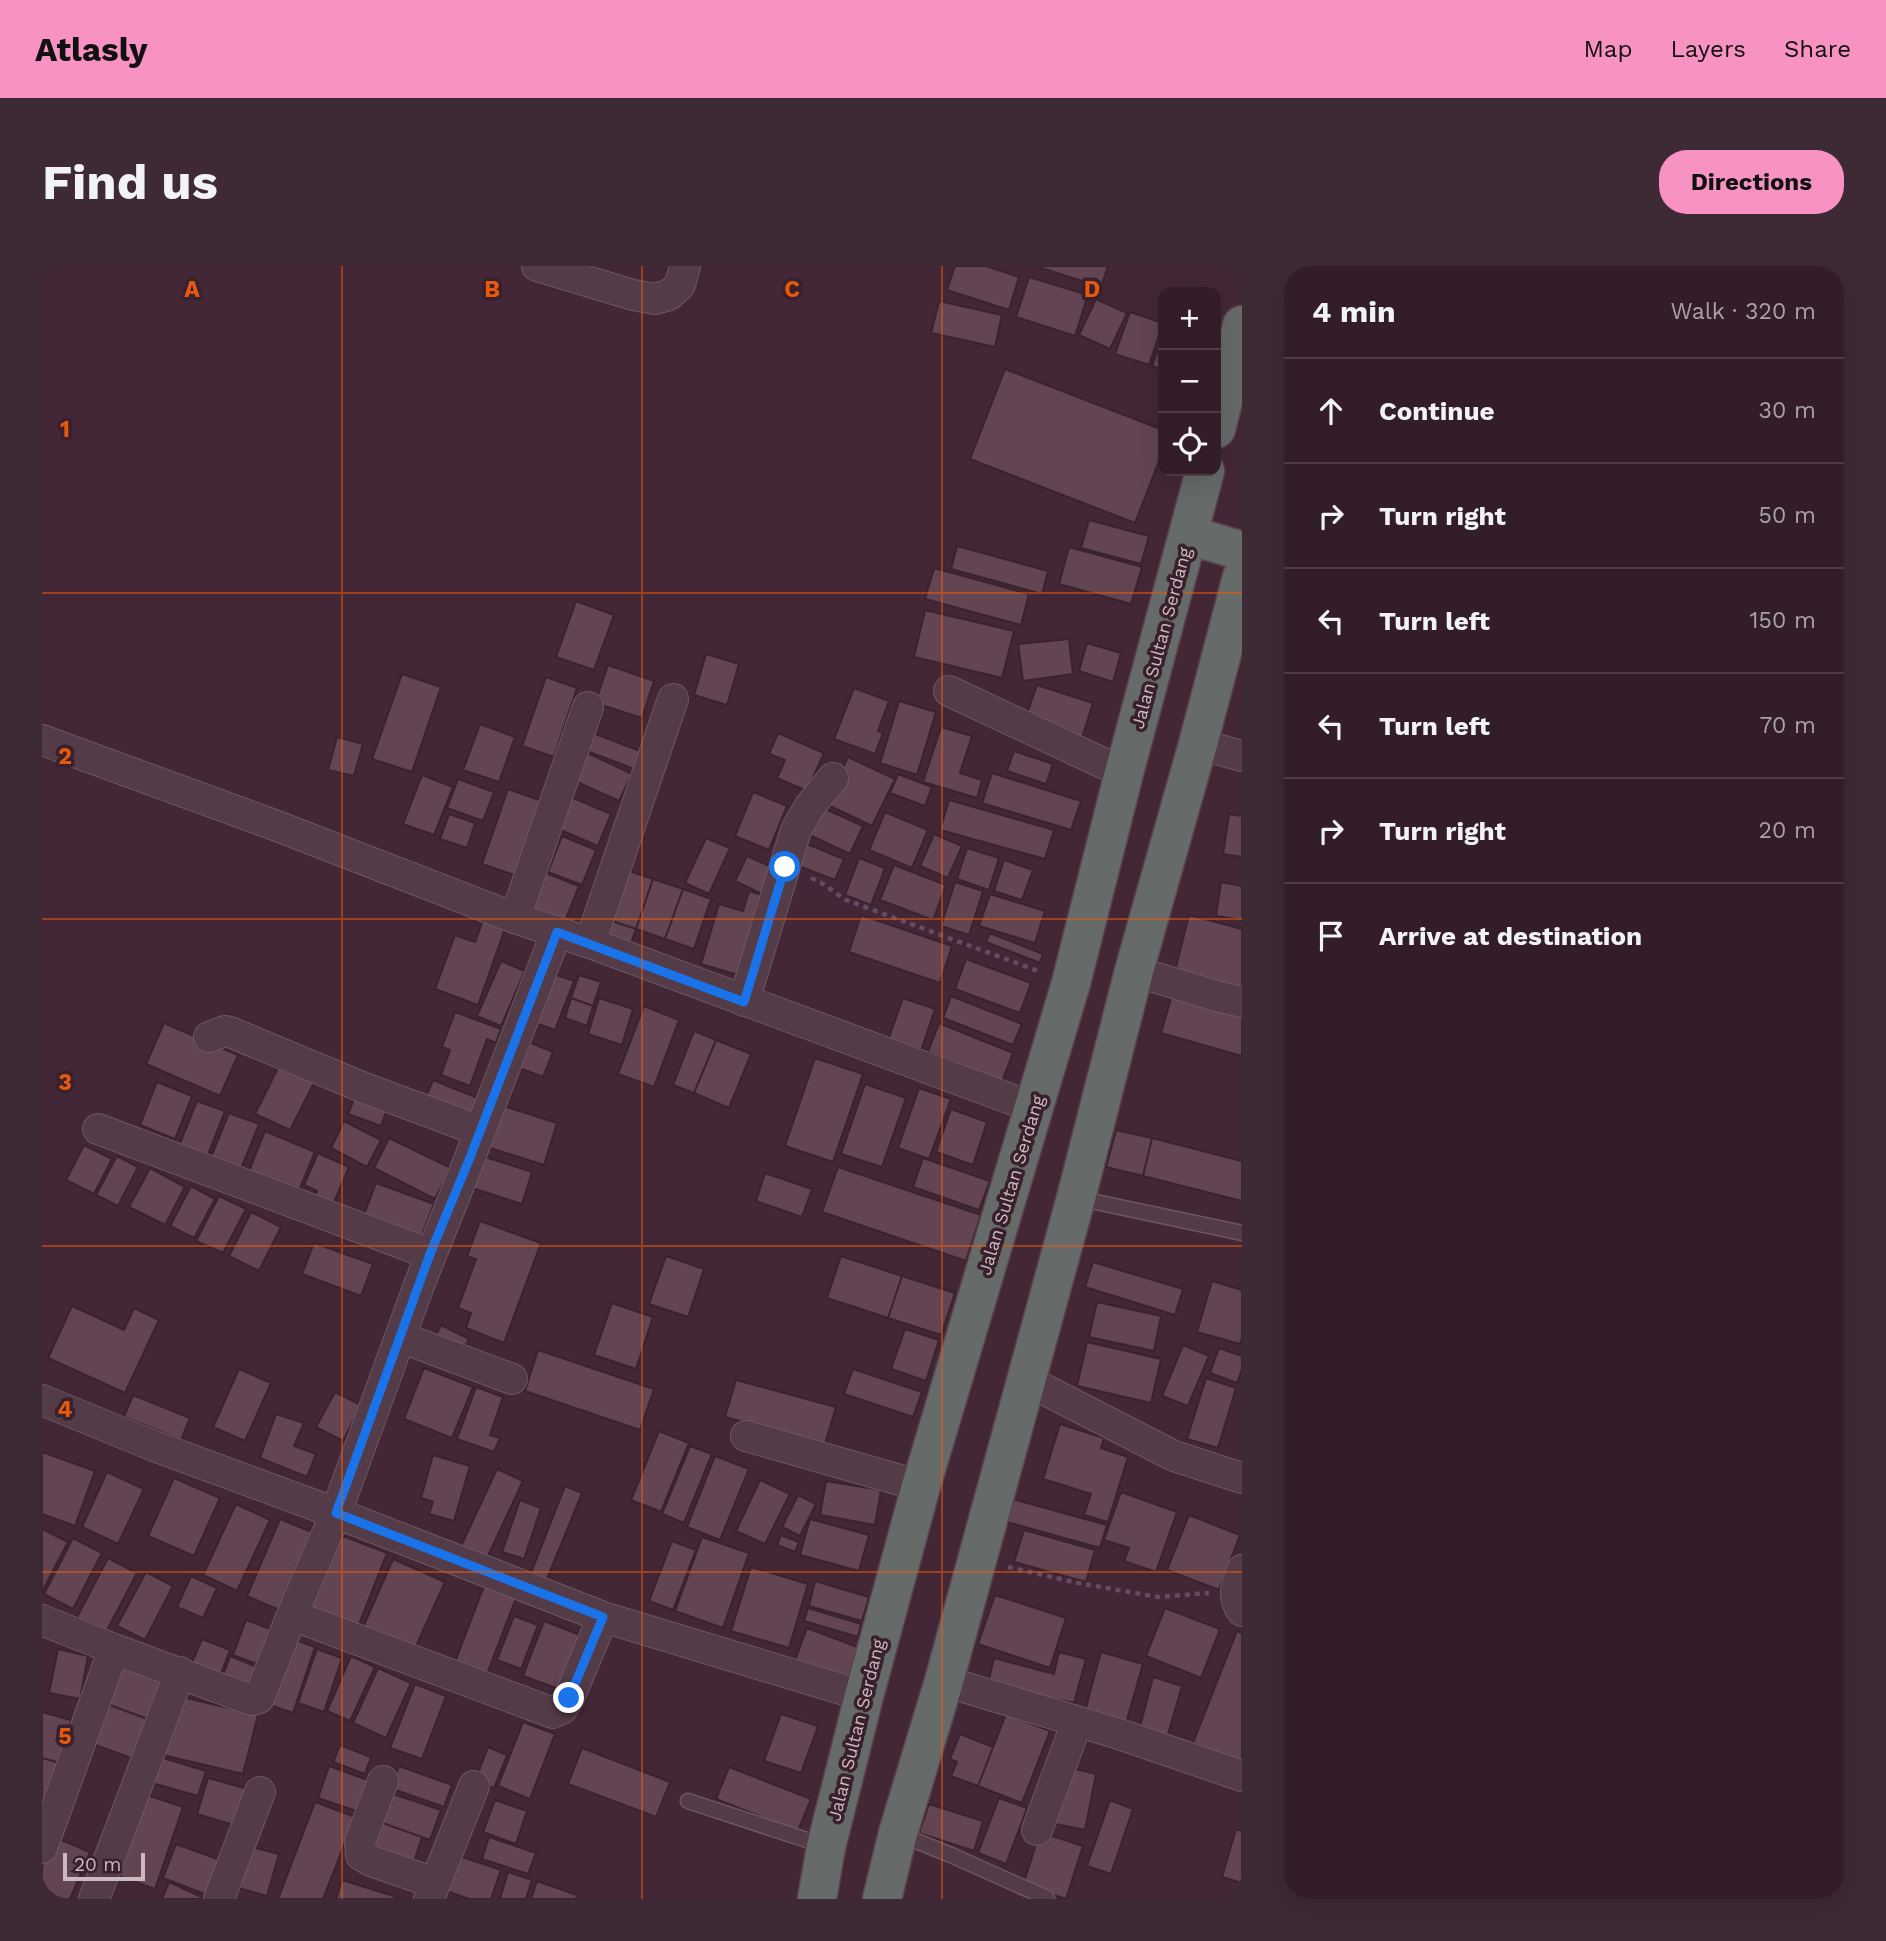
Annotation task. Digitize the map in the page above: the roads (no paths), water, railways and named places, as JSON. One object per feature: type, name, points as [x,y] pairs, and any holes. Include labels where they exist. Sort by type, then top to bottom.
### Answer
[{"type":"highway","points":[[1220,413],[1242,325]]},
{"type":"highway","name":"Jalan Sultan Serdang","points":[[817,1899],[864,1696],[921,1486],[1071,983],[1204,476]]},
{"type":"highway","points":[[1189,535],[1242,551]]},
{"type":"highway","points":[[882,1899],[898,1833],[944,1681],[1076,1198],[1134,971],[1242,577]]},
{"type":"street","points":[[537,266],[655,299],[669,295],[680,285],[685,266]]},
{"type":"street","points":[[949,691],[1124,773]]},
{"type":"street","points":[[590,943],[673,699]]},
{"type":"street","points":[[515,918],[587,707]]},
{"type":"street","points":[[42,741],[1035,1108]]},
{"type":"street","points":[[1198,744],[1242,756]]},
{"type":"street","points":[[744,1002],[796,830],[801,818],[833,778]]},
{"type":"street","points":[[42,1620],[246,1698],[259,1698],[336,1513],[430,1254],[557,932]]},
{"type":"street","points":[[1134,971],[1242,1002]]},
{"type":"street","points":[[209,1037],[225,1031],[230,1032],[362,1087],[480,1131]]},
{"type":"street","points":[[98,1129],[430,1254]]},
{"type":"street","points":[[400,1337],[512,1379]]},
{"type":"street","points":[[1026,1380],[1174,1456],[1242,1478]]},
{"type":"street","points":[[42,1400],[154,1446],[336,1513],[603,1617],[864,1696]]},
{"type":"street","points":[[746,1436],[921,1486]]},
{"type":"street","points":[[292,1615],[553,1713],[562,1709],[569,1698],[603,1617]]},
{"type":"street","points":[[42,1848],[114,1649]]},
{"type":"street","points":[[94,1899],[180,1672]]},
{"type":"street","points":[[944,1681],[1119,1734],[1242,1776]]},
{"type":"street","points":[[1037,1830],[1077,1722]]},
{"type":"street","points":[[383,1781],[360,1842],[361,1855],[432,1891],[474,1786]]},
{"type":"street","points":[[219,1899],[260,1792]]},
{"type":"lane","points":[[1076,1198],[1242,1233]]},
{"type":"lane","points":[[688,1801],[827,1847]]},
{"type":"lane","points":[[898,1833],[1046,1898]]}]
